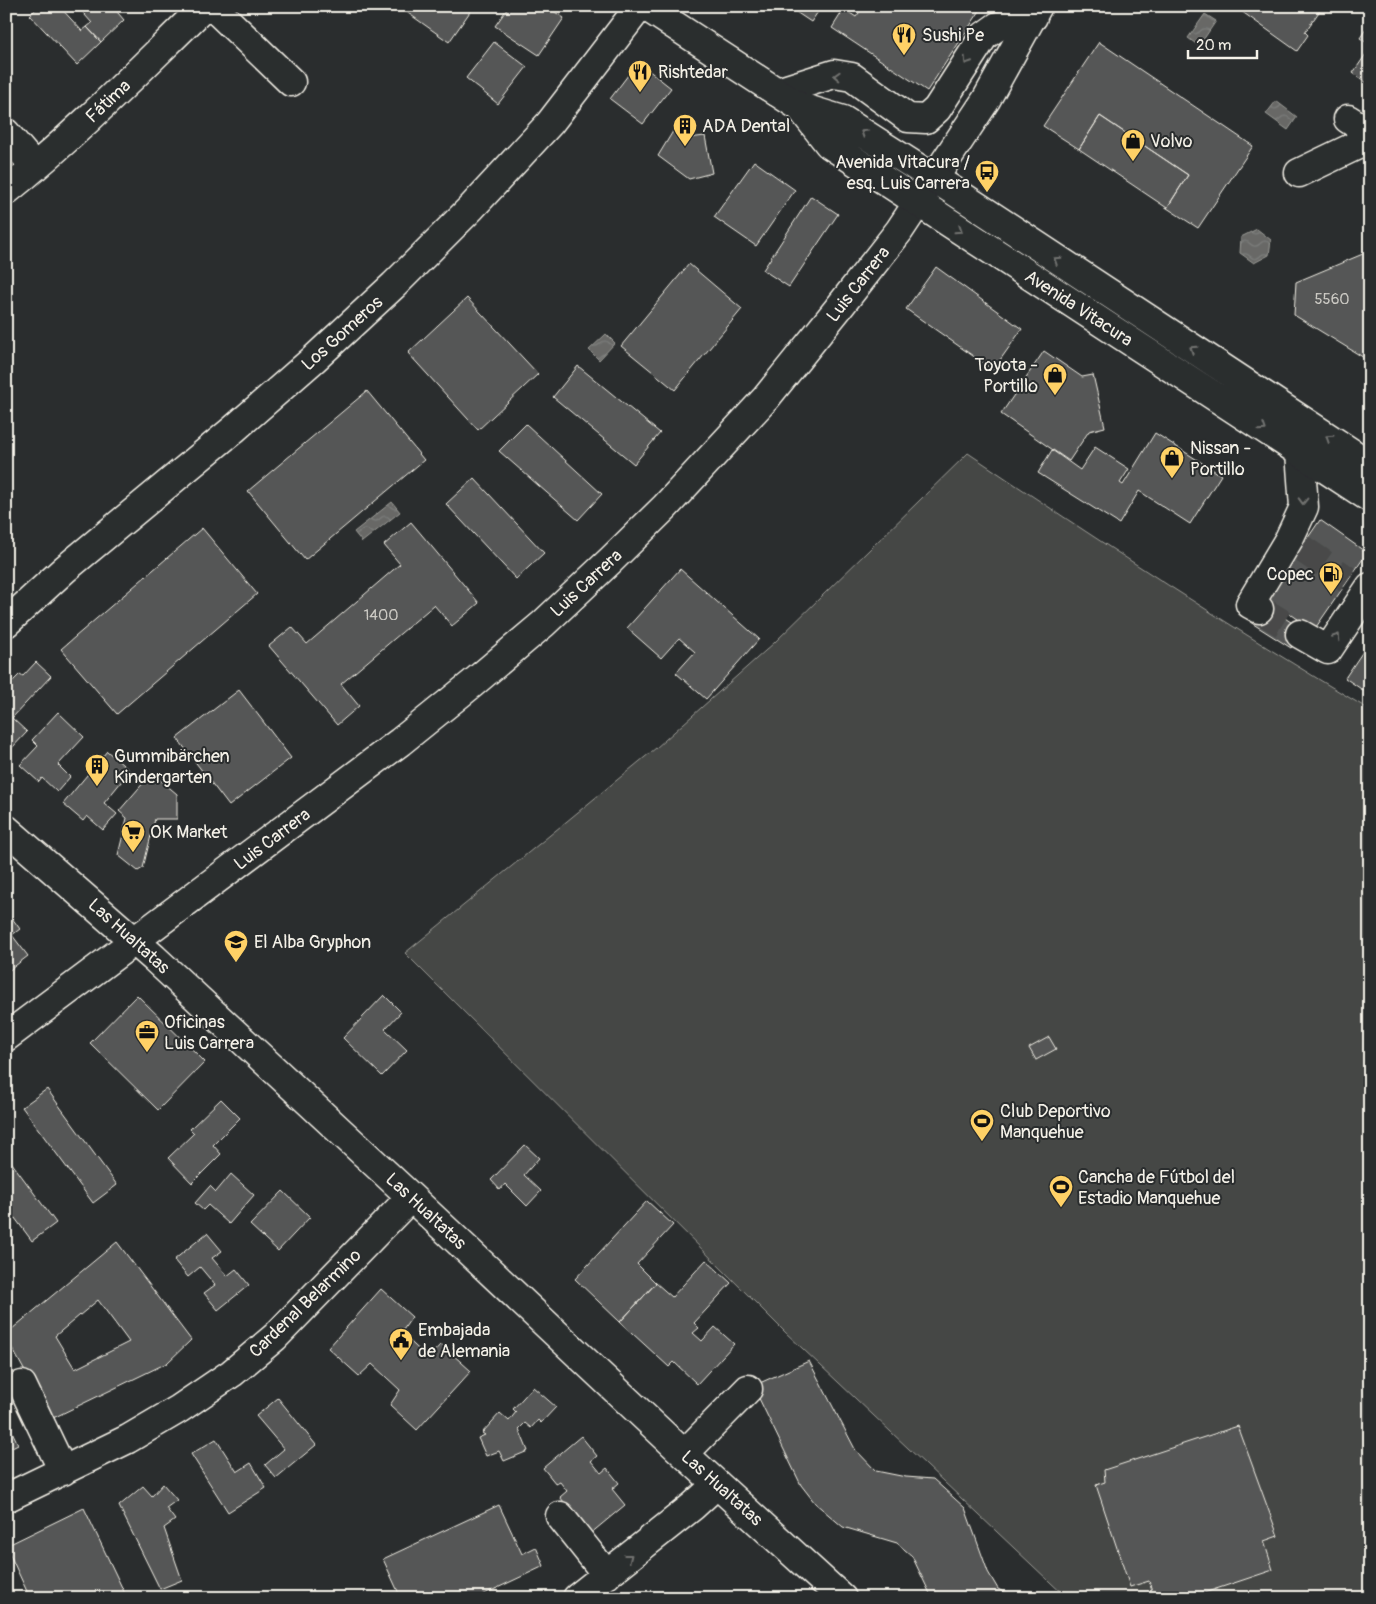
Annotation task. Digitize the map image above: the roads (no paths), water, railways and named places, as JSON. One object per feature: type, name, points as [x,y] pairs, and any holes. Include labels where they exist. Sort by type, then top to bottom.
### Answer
[{"type":"street","name":"Fátima","points":[[6,191],[105,104],[205,6]]},
{"type":"street","points":[[212,6],[291,82]]},
{"type":"street","name":"Los Gomeros","points":[[6,623],[65,569],[234,429],[394,285],[472,208],[550,123],[640,6]]},
{"type":"street","name":"Avenida Vitacura","points":[[645,6],[800,107],[843,120],[1370,465]]},
{"type":"street","points":[[777,92],[834,74],[852,77],[908,118],[926,119],[937,108],[984,36],[998,26],[1036,12]]},
{"type":"street","name":"Luis Carrera","points":[[6,1037],[407,736],[543,624],[611,560],[704,465],[766,398],[899,231],[986,100],[1036,12]]},
{"type":"street","name":"Avenida Vitacura","points":[[800,107],[829,144],[1370,498]]},
{"type":"street","points":[[6,132],[35,167]]},
{"type":"street","points":[[1299,173],[1370,139]]},
{"type":"street","points":[[1259,609],[1250,604],[1295,544],[1304,507],[1300,452]]},
{"type":"street","points":[[1300,634],[1328,650],[1361,587]]},
{"type":"street","name":"Las Hualtatas","points":[[6,829],[135,941],[684,1454],[842,1598]]},
{"type":"street","name":"Cardenal Belarmino","points":[[6,1498],[128,1439],[179,1409],[232,1373],[275,1337],[411,1197]]},
{"type":"street","points":[[22,1385],[63,1471]]},
{"type":"street","points":[[684,1454],[748,1389]]},
{"type":"street","points":[[577,1598],[693,1506],[717,1484]]},
{"type":"street","points":[[560,1516],[607,1575]]},
{"type":"water","points":[[1205,14],[1216,21],[1199,46],[1188,38]]},
{"type":"water","points":[[1276,101],[1297,117],[1288,130],[1266,114]]},
{"type":"water","points":[[1257,229],[1271,240],[1269,255],[1254,263],[1240,253],[1241,237]]},
{"type":"water","points":[[606,334],[615,343],[599,360],[589,350]]},
{"type":"water","points":[[392,502],[400,512],[362,542],[354,532]]},
{"type":"tunnel","points":[[1301,548],[1348,580]]},
{"type":"tunnel","points":[[1259,609],[1300,634]]},
{"type":"place","name":"Sushi Pe","points":[[904,56]]},
{"type":"place","name":"Rishtedar","points":[[640,93]]},
{"type":"place","name":"ADA Dental","points":[[685,147]]},
{"type":"place","name":"Volvo","points":[[1133,162]]},
{"type":"place","name":"Avenida Vitacura / esq. Luis Carrera","points":[[987,193]]},
{"type":"place","name":"Toyota - Portillo","points":[[1055,396]]},
{"type":"place","name":"Nissan - Portillo","points":[[1172,479]]},
{"type":"place","name":"Copec","points":[[1331,595]]},
{"type":"place","name":"Gummibärchen Kindergarten","points":[[97,787]]},
{"type":"place","name":"OK Market","points":[[133,853]]},
{"type":"place","name":"El Alba Gryphon","points":[[236,963]]},
{"type":"place","name":"Oficinas Luis Carrera","points":[[147,1053]]},
{"type":"place","name":"Club Deportivo Manquehue","points":[[982,1142]]},
{"type":"place","name":"Cancha de Fútbol del Estadio Manquehue","points":[[1061,1208]]},
{"type":"place","name":"Embajada de Alemania","points":[[401,1361]]}]
